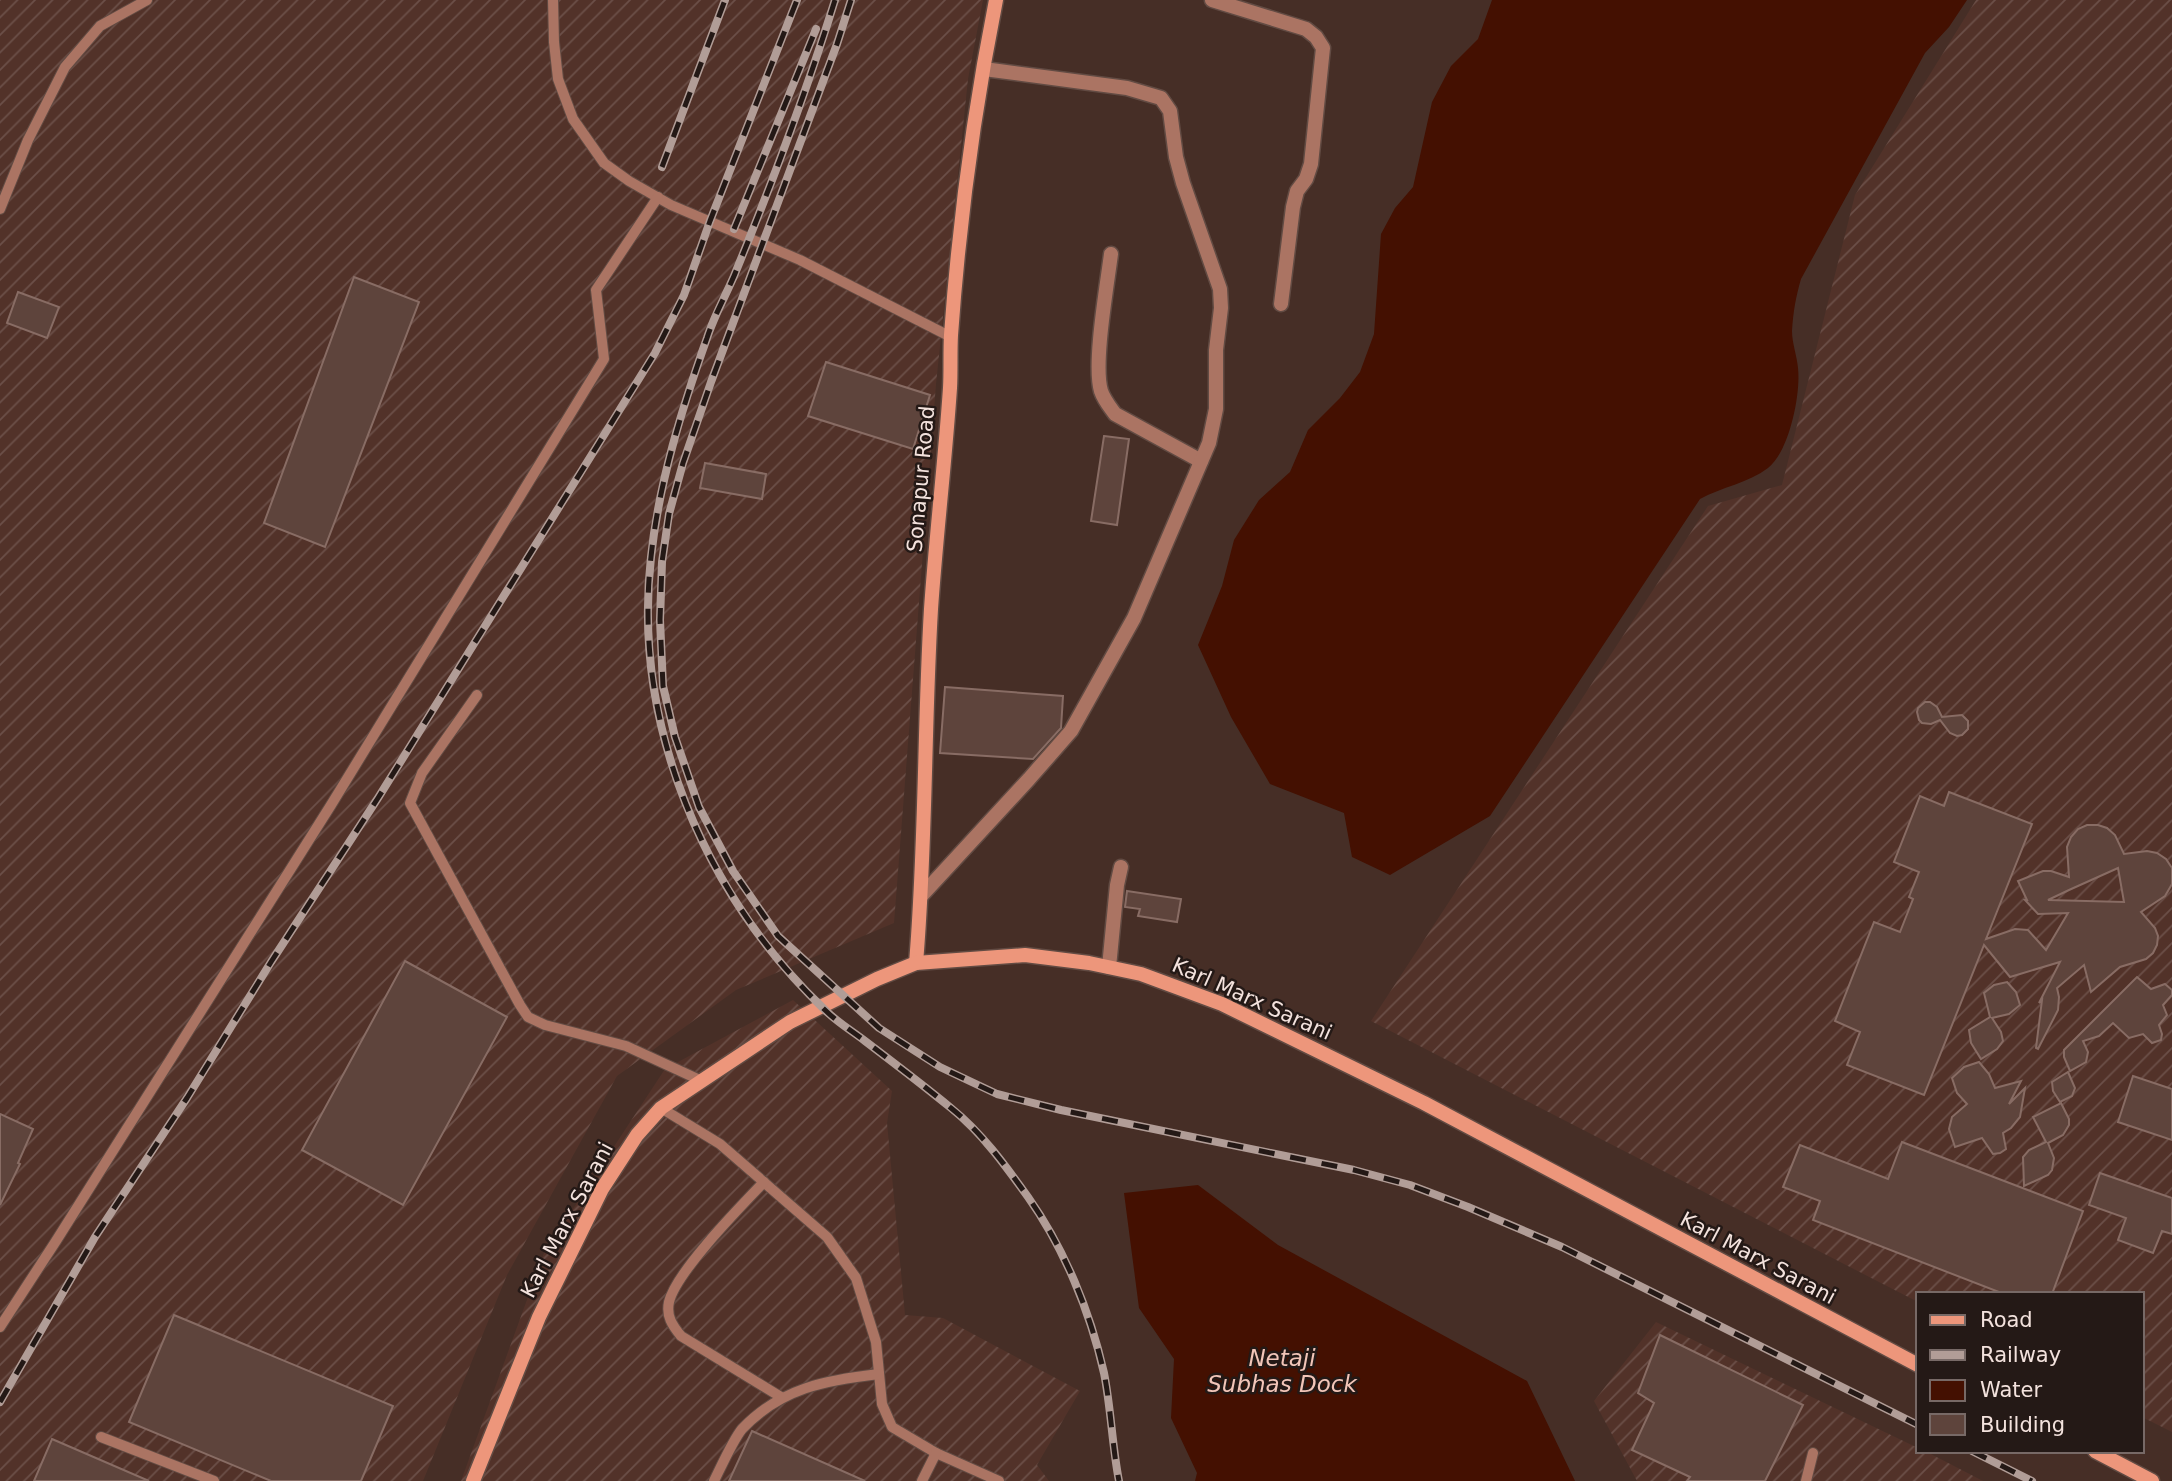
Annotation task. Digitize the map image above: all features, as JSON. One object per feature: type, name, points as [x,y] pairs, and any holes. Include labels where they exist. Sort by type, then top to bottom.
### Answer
[{"type":"main road","name":"Sonapur Road","points":[[916,963],[922,895],[923,782],[931,609],[950,386],[951,337],[965,203],[996,0]]},
{"type":"main road","name":"Karl Marx Sarani","points":[[473,1481],[539,1317],[602,1189],[637,1135],[661,1108],[790,1022],[916,963],[1025,956],[1109,967],[1141,974],[1222,1004],[1413,1098],[1916,1364]]},
{"type":"main road","points":[[2099,1453],[2152,1481]]},
{"type":"street","points":[[1212,0],[1306,29],[1317,37],[1323,48],[1311,164],[1306,179],[1297,191],[1293,207],[1281,304]]},
{"type":"street","points":[[922,895],[1071,731],[1134,618],[1209,443],[1216,409],[1220,289],[1183,183],[1176,157],[1170,111],[1161,98],[1128,88],[984,69]]},
{"type":"street","points":[[1111,254],[1099,365],[1100,389],[1115,414],[1201,461]]},
{"type":"street","points":[[1109,967],[1121,867]]},
{"type":"lane","points":[[0,209],[28,139],[65,67],[100,26],[147,0]]},
{"type":"lane","points":[[553,0],[558,79],[573,119],[604,163],[658,197],[800,260],[951,337]]},
{"type":"lane","points":[[0,1327],[331,805],[604,359],[596,290],[658,197]]},
{"type":"lane","points":[[477,695],[422,774],[410,803],[520,1005],[528,1017],[537,1021],[626,1046],[702,1081]]},
{"type":"lane","points":[[661,1108],[720,1144],[827,1237],[856,1278],[876,1342],[882,1404],[892,1427],[936,1453],[999,1481]]},
{"type":"lane","points":[[764,1182],[683,1275],[669,1301],[669,1320],[681,1336],[781,1397]]},
{"type":"lane","points":[[714,1481],[741,1430],[781,1397],[830,1380],[879,1374]]},
{"type":"lane","points":[[102,1437],[214,1481]]},
{"type":"lane","points":[[922,1481],[936,1453]]},
{"type":"lane","points":[[1806,1481],[1813,1453]]},
{"type":"shaded area","points":[[0,0],[983,0],[968,79],[936,384],[894,923],[736,990],[617,1076],[507,1275],[423,1481],[0,1481]]},
{"type":"shaded area","points":[[1976,0],[2172,0],[2172,1432],[2144,1418],[2144,1292],[1916,1292],[1916,1301],[1371,1021],[1708,506],[1782,485],[1855,195]]},
{"type":"shaded area","points":[[793,1000],[892,1091],[887,1123],[905,1315],[943,1318],[1080,1391],[1037,1465],[1049,1481],[461,1481],[544,1253],[665,1069]]},
{"type":"shaded area","points":[[1656,1322],[1916,1447],[1916,1453],[1929,1453],[1983,1481],[1637,1481],[1594,1401]]},
{"type":"water","points":[[1492,0],[1967,0],[1949,27],[1925,53],[1801,279],[1792,331],[1798,368],[1798,392],[1788,436],[1775,460],[1768,468],[1752,477],[1700,499],[1490,816],[1390,875],[1352,857],[1344,813],[1270,784],[1231,717],[1198,645],[1222,586],[1234,540],[1259,500],[1290,472],[1308,430],[1340,398],[1360,372],[1374,334],[1381,234],[1395,208],[1413,187],[1432,102],[1451,66],[1478,39]]},
{"type":"water","name":"Netaji Subhas Dock","points":[[1198,1185],[1278,1245],[1527,1381],[1575,1481],[1195,1481],[1197,1473],[1171,1418],[1174,1359],[1139,1308],[1124,1193]]},
{"type":"building","points":[[354,277],[419,302],[325,547],[264,523]]},
{"type":"building","points":[[18,292],[59,307],[47,338],[7,323]]},
{"type":"building","points":[[826,362],[930,395],[913,449],[808,416]]},
{"type":"building","points":[[1104,436],[1129,439],[1117,525],[1091,521]]},
{"type":"building","points":[[705,463],[766,474],[762,499],[700,488]]},
{"type":"building","points":[[945,687],[1063,696],[1061,728],[1033,759],[940,753]]},
{"type":"building","points":[[1925,702],[1937,707],[1942,717],[1962,715],[1968,721],[1968,729],[1957,736],[1950,733],[1940,720],[1931,724],[1922,723],[1917,712]]},
{"type":"building","points":[[1949,792],[2032,824],[1986,939],[2015,929],[2028,930],[2046,950],[2068,913],[2038,914],[2025,900],[2018,881],[2043,871],[2069,877],[2067,847],[2078,829],[2087,825],[2107,828],[2115,835],[2124,854],[2147,851],[2166,859],[2172,868],[2172,884],[2165,896],[2141,912],[2155,928],[2158,936],[2153,953],[2146,959],[2120,967],[2091,992],[2084,965],[2057,988],[2058,1010],[2038,1049],[2042,1000],[2039,1003],[2060,962],[2010,977],[1984,945],[1924,1095],[1847,1065],[1860,1032],[1835,1021],[1874,922],[1900,932],[1913,899],[1909,897],[1919,872],[1894,862],[1920,796],[1944,806]],"holes":[[[2118,868],[2124,902],[2048,900]]]},
{"type":"building","points":[[1127,891],[1181,899],[1177,922],[1138,916],[1140,909],[1125,907]]},
{"type":"building","points":[[405,961],[507,1017],[403,1205],[302,1150]]},
{"type":"building","points":[[2137,977],[2151,989],[2165,984],[2172,990],[2172,995],[2163,1005],[2167,1015],[2159,1025],[2161,1040],[2152,1043],[2143,1034],[2129,1038],[2113,1023],[2099,1036],[2083,1041],[2088,1052],[2086,1062],[2070,1071],[2064,1050]]},
{"type":"building","points":[[2007,982],[2016,992],[2020,1005],[2009,1014],[1992,1018],[2003,1041],[1997,1049],[1981,1059],[1971,1043],[1969,1030],[1990,1017],[1984,993],[1994,985]]},
{"type":"building","points":[[1979,1062],[1989,1074],[1995,1088],[2021,1081],[2009,1104],[2025,1088],[2020,1117],[2003,1133],[2006,1149],[2000,1153],[1993,1154],[1982,1138],[1955,1147],[1949,1129],[1952,1117],[1967,1104],[1957,1093],[1952,1078],[1964,1067]]},
{"type":"building","points":[[2068,1072],[2075,1088],[2072,1096],[2060,1102],[2053,1091],[2052,1082]]},
{"type":"building","points":[[2133,1076],[2172,1089],[2172,1140],[2118,1122]]},
{"type":"building","points":[[2061,1103],[2069,1125],[2063,1135],[2048,1143],[2054,1158],[2052,1170],[2048,1175],[2024,1186],[2023,1157],[2029,1150],[2046,1142],[2033,1117]]},
{"type":"building","points":[[0,1114],[33,1129],[0,1205]]},
{"type":"building","points":[[1902,1142],[2083,1211],[2053,1292],[1999,1292],[1813,1220],[1820,1201],[1783,1187],[1800,1145],[1888,1179]]},
{"type":"building","points":[[2100,1173],[2172,1198],[2172,1234],[2162,1231],[2153,1253],[2118,1240],[2126,1218],[2089,1205]]},
{"type":"building","points":[[174,1315],[393,1406],[361,1481],[271,1481],[129,1422]]},
{"type":"building","points":[[1660,1335],[1803,1405],[1765,1481],[1687,1481],[1690,1477],[1632,1450],[1654,1403],[1638,1393]]},
{"type":"building","points":[[752,1431],[865,1481],[729,1481]]},
{"type":"building","points":[[52,1439],[149,1481],[34,1481]]},
{"type":"railway","points":[[662,167],[725,0]]},
{"type":"railway","points":[[0,1402],[95,1237],[378,798],[655,353],[684,295],[710,221],[797,0]]},
{"type":"railway","points":[[835,0],[775,174],[710,330],[673,446],[651,557],[648,620],[653,682],[666,744],[686,803],[712,860],[744,914],[782,964],[830,1014],[930,1091],[973,1128],[1019,1185],[1053,1237],[1074,1281],[1098,1350],[1104,1373],[1119,1481]]},
{"type":"railway","points":[[851,0],[683,463],[669,514],[662,562],[660,620],[663,686],[675,737],[699,807],[733,871],[778,936],[879,1028],[940,1067],[997,1094],[1061,1110],[1354,1170],[1410,1185],[1562,1247],[1916,1424]]},
{"type":"railway","points":[[734,229],[816,29]]},
{"type":"railway","points":[[1976,1453],[2032,1481]]}]
